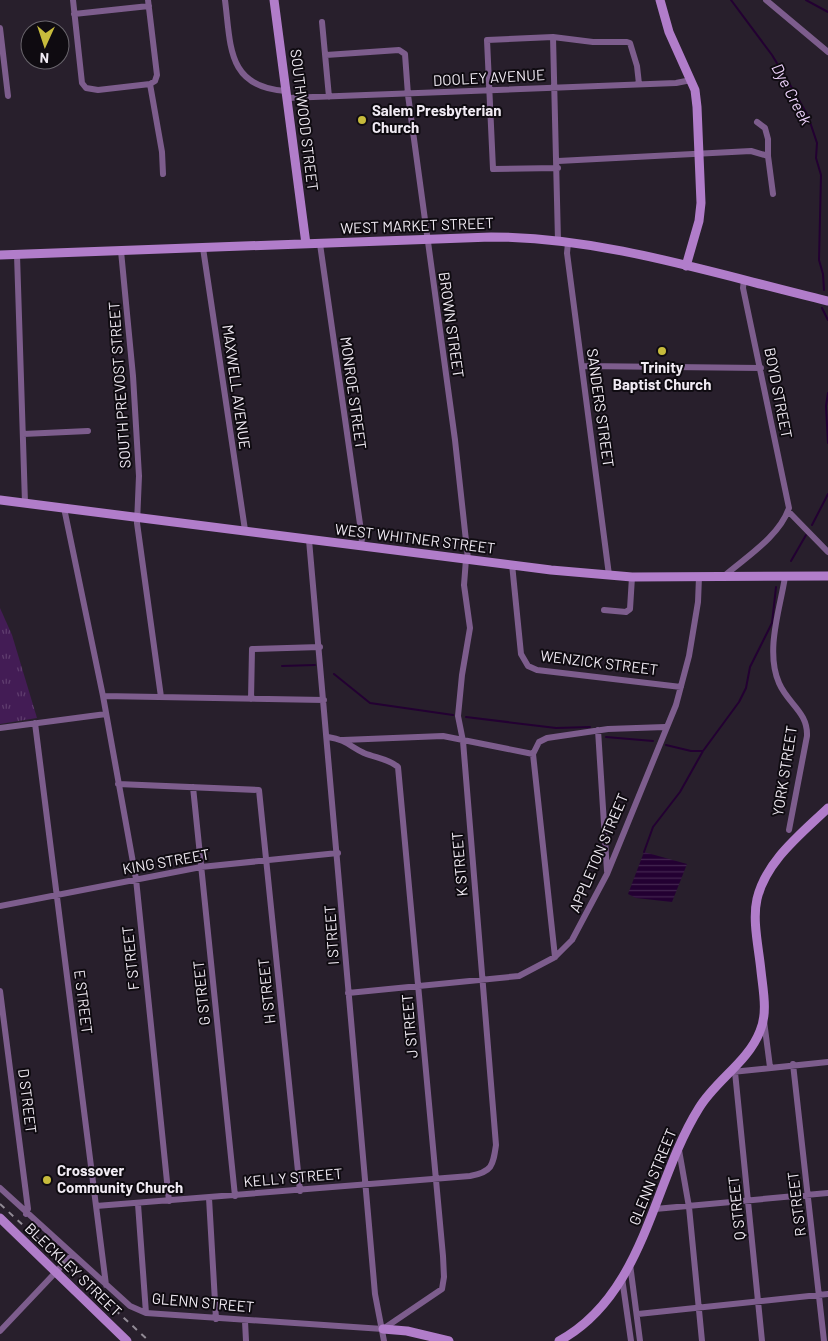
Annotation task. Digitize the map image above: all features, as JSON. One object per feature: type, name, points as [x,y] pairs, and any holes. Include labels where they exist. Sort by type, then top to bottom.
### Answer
[{"type":"street","points":[[72,0],[84,86],[98,90],[150,84],[155,81],[157,75],[148,3],[74,14]]},
{"type":"street","name":"DOOLEY AVENUE","points":[[225,0],[233,57],[238,68],[258,86],[286,94],[329,97],[408,95],[676,83],[691,80]]},
{"type":"street","name":"SOUTHWOOD STREET","points":[[274,0],[306,244]]},
{"type":"street","points":[[660,0],[669,32],[691,80],[697,107],[699,221],[686,266]]},
{"type":"street","points":[[766,0],[828,52]]},
{"type":"street","points":[[322,22],[329,97]]},
{"type":"street","points":[[0,28],[2,58],[8,96]]},
{"type":"street","points":[[558,168],[493,169],[487,40],[554,37],[593,42],[630,43],[637,66],[639,84]]},
{"type":"street","points":[[554,37],[558,161],[558,241]]},
{"type":"street","name":"BROWN STREET","points":[[326,55],[399,50],[405,54],[407,60],[408,95],[426,240],[455,440],[467,559]]},
{"type":"street","points":[[150,84],[162,152],[163,174]]},
{"type":"street","points":[[757,122],[765,128],[768,139],[768,156],[773,194]]},
{"type":"street","points":[[558,161],[751,151],[768,156]]},
{"type":"street","name":"WEST MARKET STREET","points":[[0,255],[515,237],[558,241],[686,266],[828,301]]},
{"type":"street","name":"SANDERS STREET","points":[[568,243],[567,253],[609,575]]},
{"type":"street","name":"MONROE STREET","points":[[320,244],[362,538],[361,546]]},
{"type":"street","name":"MAXWELL AVENUE","points":[[203,248],[245,530]]},
{"type":"street","name":"SOUTH PREVOST STREET","points":[[121,251],[133,376],[139,476],[137,517],[161,697]]},
{"type":"street","points":[[16,255],[25,504]]},
{"type":"street","name":"BOYD STREET","points":[[744,280],[743,288],[761,368],[788,511]]},
{"type":"street","points":[[582,366],[761,368]]},
{"type":"street","points":[[23,434],[88,431]]},
{"type":"street","name":"WEST WHITNER STREET","points":[[0,500],[245,530],[309,540],[609,575],[722,578],[828,576]]},
{"type":"street","name":"F STREET","points":[[64,508],[106,714],[136,879],[169,1201]]},
{"type":"street","points":[[722,578],[765,541],[786,518],[788,511],[828,552]]},
{"type":"street","name":"I STREET","points":[[309,540],[328,738],[348,993],[375,1294],[384,1341]]},
{"type":"street","name":"K STREET","points":[[467,559],[464,586],[470,628],[462,675],[458,716],[463,741],[496,1145],[490,1168]]},
{"type":"street","name":"WENZICK STREET","points":[[512,564],[521,654],[528,666],[537,670],[681,687]]},
{"type":"street","points":[[604,610],[626,612],[630,609],[632,577]]},
{"type":"street","name":"APPLETON STREET","points":[[348,993],[519,976],[555,957],[572,940],[607,874],[681,687],[697,611],[699,577]]},
{"type":"street","name":"YORK STREET","points":[[785,577],[775,634],[775,668],[780,684],[807,723],[807,736],[789,830]]},
{"type":"street","points":[[251,699],[252,649],[320,647]]},
{"type":"street","points":[[102,696],[324,700]]},
{"type":"street","points":[[0,728],[106,714]]},
{"type":"street","name":"E STREET","points":[[35,723],[106,1285]]},
{"type":"street","points":[[555,957],[533,754],[538,742],[547,738],[598,730],[665,727]]},
{"type":"street","points":[[598,730],[607,874]]},
{"type":"street","points":[[343,740],[443,736],[533,754]]},
{"type":"street","name":"J STREET","points":[[328,738],[343,740],[363,753],[393,762],[398,767],[419,985],[444,1263],[442,1289],[383,1329]]},
{"type":"street","points":[[118,784],[192,787]]},
{"type":"street","name":"H STREET","points":[[192,787],[259,790],[300,1191]]},
{"type":"street","name":"G STREET","points":[[192,787],[235,1196]]},
{"type":"street","name":"GLENN STREET","points":[[770,1067],[764,1017],[757,901],[763,882],[776,860],[828,808]]},
{"type":"street","name":"KING STREET","points":[[0,906],[201,867],[338,853]]},
{"type":"street","name":"D STREET","points":[[0,991],[28,1207],[26,1214]]},
{"type":"street","name":"GLENN STREET","points":[[559,1341],[582,1326],[622,1278],[655,1209],[678,1150],[700,1106],[732,1072],[752,1047],[764,1017]]},
{"type":"street","points":[[732,1072],[793,1064],[828,1062]]},
{"type":"street","name":"R STREET","points":[[793,1064],[824,1341]]},
{"type":"street","name":"Q STREET","points":[[732,1072],[749,1201],[762,1341]]},
{"type":"street","points":[[678,1150],[688,1207],[702,1341]]},
{"type":"street","name":"KELLY STREET","points":[[96,1206],[470,1176],[486,1172],[490,1168]]},
{"type":"street","name":"GLENN STREET","points":[[0,1188],[26,1214],[130,1306],[146,1314],[407,1331],[448,1341]]},
{"type":"street","points":[[655,1209],[828,1193]]},
{"type":"street","points":[[209,1198],[216,1319]]},
{"type":"street","points":[[138,1204],[146,1314]]},
{"type":"street","name":"BLECKLEY STREET","points":[[0,1218],[127,1341]]},
{"type":"street","points":[[0,1331],[72,1255]]},
{"type":"street","points":[[630,1264],[640,1341]]},
{"type":"street","points":[[622,1278],[631,1341]]},
{"type":"street","points":[[638,1314],[828,1294]]},
{"type":"street","points":[[245,1321],[246,1341]]},
{"type":"green space","points":[[0,608],[12,635],[37,718],[0,724]]},
{"type":"shaded area","points":[[644,852],[687,864],[672,902],[636,898],[628,894]]},
{"type":"waterway","name":"Dye Creek","points":[[731,0],[772,55],[795,93],[808,116],[817,143],[816,158],[821,175],[819,260],[823,274],[824,290]]},
{"type":"waterway","points":[[806,0],[828,12]]},
{"type":"waterway","name":"Dye Creek","points":[[822,308],[828,320]]},
{"type":"waterway","points":[[828,393],[826,406],[828,443]]},
{"type":"waterway","points":[[812,525],[828,494]]},
{"type":"waterway","points":[[791,561],[806,535]]},
{"type":"waterway","points":[[644,852],[653,827],[680,792],[703,751],[739,702],[746,688],[750,667],[772,623],[776,587]]},
{"type":"waterway","points":[[282,666],[315,665]]},
{"type":"waterway","points":[[334,674],[370,703],[453,715]]},
{"type":"waterway","points":[[466,717],[556,728],[590,727]]},
{"type":"waterway","points":[[606,737],[653,741]]},
{"type":"waterway","points":[[666,745],[691,751],[703,751]]},
{"type":"railway","points":[[0,1204],[149,1341]]},
{"type":"place","name":"Salem Presbyterian Church","points":[[362,120]]},
{"type":"place","name":"Trinity Baptist Church","points":[[662,351]]},
{"type":"place","name":"Crossover Community Church","points":[[47,1180]]}]
